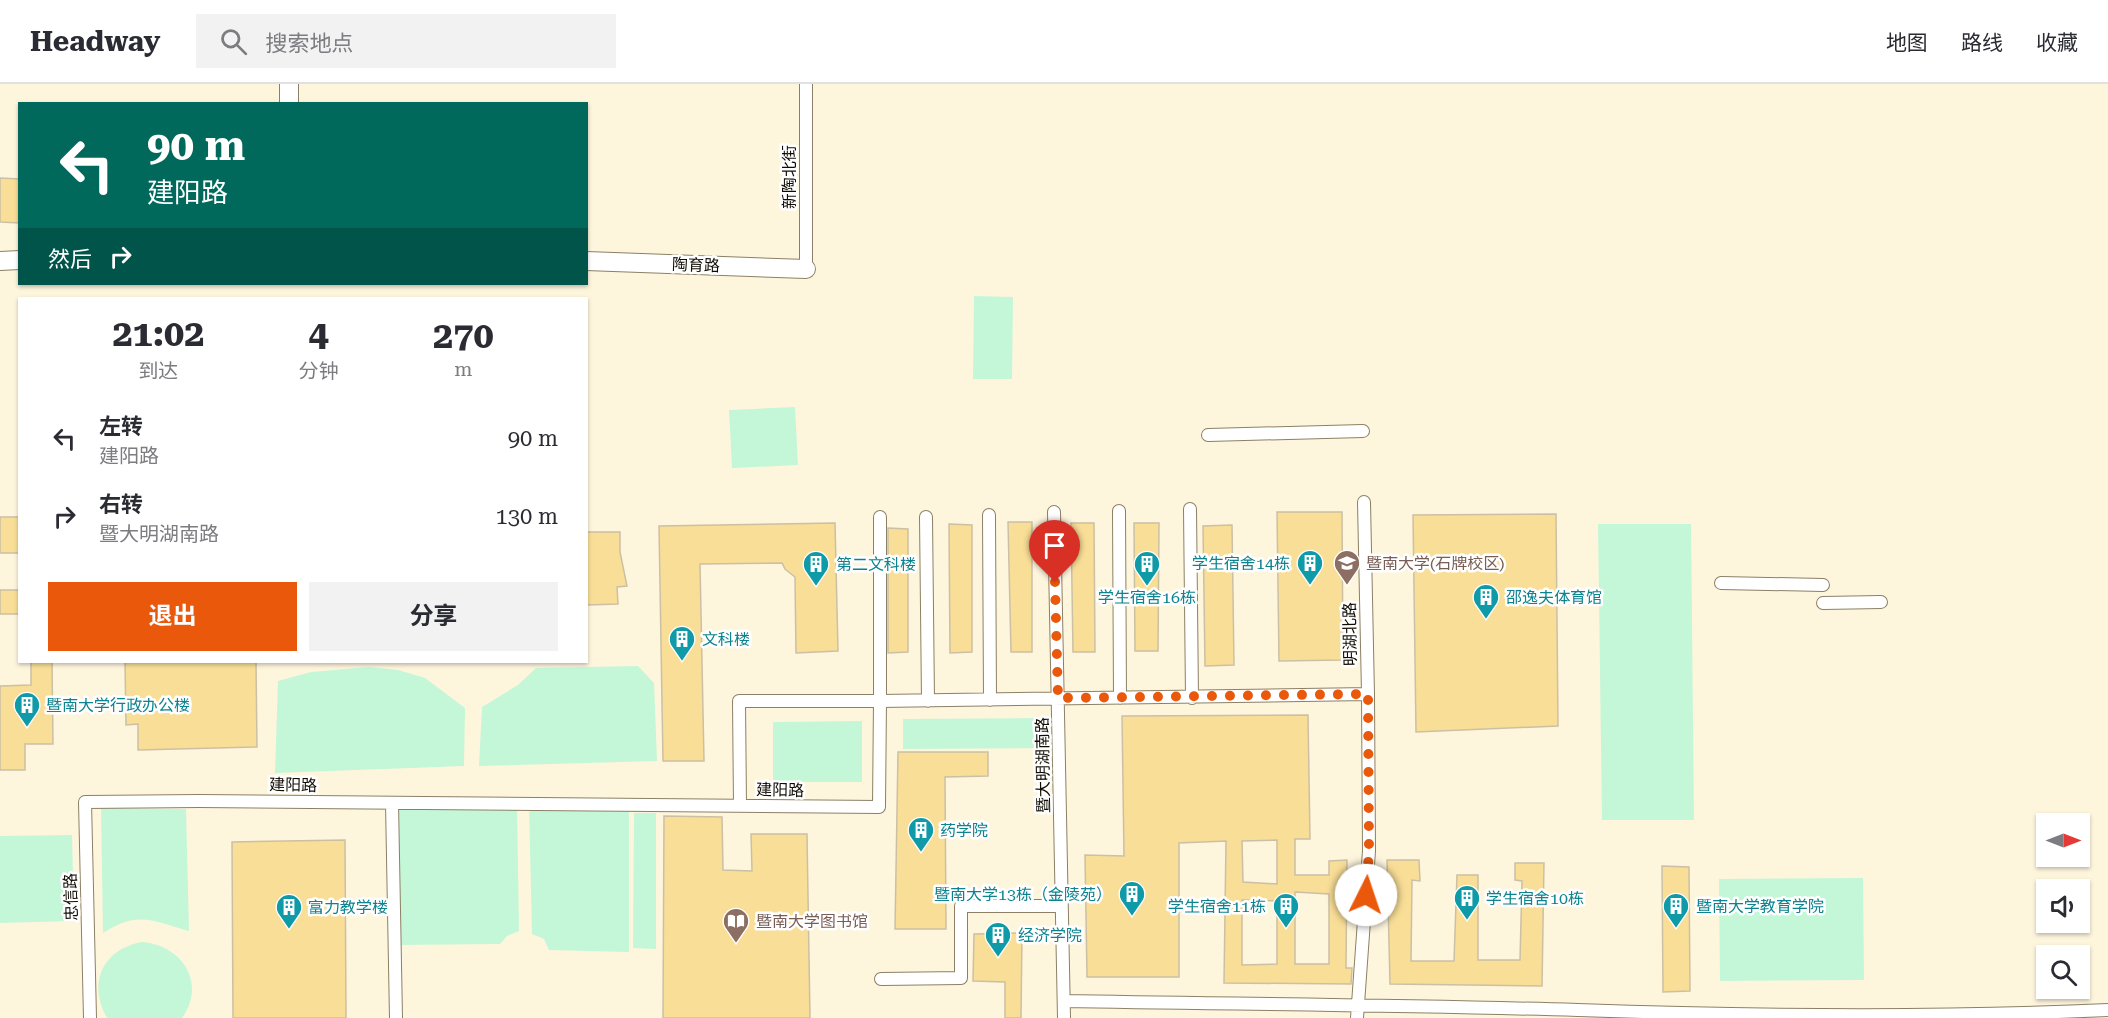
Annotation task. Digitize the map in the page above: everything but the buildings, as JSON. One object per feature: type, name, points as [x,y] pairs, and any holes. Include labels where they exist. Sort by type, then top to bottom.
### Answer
[{"type":"street","points":[[289,84],[289,102]]},
{"type":"street","name":"新陶北街","points":[[806,84],[806,269]]},
{"type":"street","points":[[0,261],[18,260]]},
{"type":"street","name":"陶育路","points":[[588,261],[806,269]]},
{"type":"street","points":[[1208,435],[1363,431]]},
{"type":"street","name":"明湖北路","points":[[1357,1012],[1369,851],[1364,502]]},
{"type":"street","points":[[1190,509],[1192,698]]},
{"type":"street","points":[[1119,511],[1120,698]]},
{"type":"street","name":"暨大明湖南路","points":[[1054,512],[1064,1018]]},
{"type":"street","points":[[988,515],[990,700]]},
{"type":"street","points":[[880,517],[880,701]]},
{"type":"street","points":[[926,517],[928,701]]},
{"type":"street","points":[[1722,583],[1823,585]]},
{"type":"street","points":[[1823,603],[1881,602]]},
{"type":"street","points":[[740,806],[739,701],[928,701],[1368,694]]},
{"type":"street","name":"建阳路","points":[[85,802],[879,807],[880,701]]},
{"type":"street","name":"忠信路","points":[[85,802],[90,1018]]},
{"type":"street","points":[[392,803],[396,1018]]},
{"type":"street","points":[[880,979],[961,978],[961,906],[1060,906]]},
{"type":"street","points":[[1064,1001],[1357,1012],[1696,1015],[1996,1016],[2108,1010]]},
{"type":"green space","points":[[974,296],[1013,297],[1012,379],[973,379]]},
{"type":"green space","points":[[795,407],[798,465],[732,468],[729,410]]},
{"type":"green space","points":[[1598,524],[1691,524],[1694,820],[1602,820]]},
{"type":"green space","points":[[638,666],[654,683],[657,761],[479,766],[482,707],[518,685],[536,668]]},
{"type":"green space","points":[[369,667],[398,670],[425,678],[465,708],[464,766],[275,773],[278,681],[311,672]]},
{"type":"green space","points":[[1043,718],[1043,748],[903,749],[903,719]]},
{"type":"green space","points":[[862,721],[862,782],[773,782],[773,722]]},
{"type":"green space","points":[[392,803],[517,804],[519,931],[507,936],[500,944],[395,945]]},
{"type":"green space","points":[[529,804],[629,805],[629,952],[549,950],[544,939],[532,934]]},
{"type":"green space","points":[[101,808],[186,809],[189,931],[155,921],[136,920],[115,926],[103,933]]},
{"type":"green space","points":[[634,813],[656,813],[656,949],[633,948]]},
{"type":"green space","points":[[72,835],[74,921],[0,923],[0,836]]},
{"type":"green space","points":[[1863,878],[1864,980],[1720,981],[1719,879]]},
{"type":"green space","points":[[142,942],[169,950],[186,968],[191,979],[192,992],[189,1005],[182,1018],[107,1018],[101,1005],[99,992],[102,969],[117,952]]},
{"type":"place","name":"学生宿舍14栋","points":[[1310,586]]},
{"type":"place","name":"暨南大学(石牌校区)","points":[[1347,586]]},
{"type":"place","name":"第二文科楼","points":[[816,587]]},
{"type":"place","name":"学生宿舍16栋","points":[[1147,587]]},
{"type":"place","name":"邵逸夫体育馆","points":[[1486,620]]},
{"type":"place","name":"文科楼","points":[[682,662]]},
{"type":"place","name":"暨南大学行政办公楼","points":[[27,728]]},
{"type":"place","name":"药学院","points":[[921,853]]},
{"type":"place","name":"暨南大学13栋（金陵苑）","points":[[1132,917]]},
{"type":"place","name":"学生宿舍10栋","points":[[1467,921]]},
{"type":"place","name":"学生宿舍11栋","points":[[1286,929]]},
{"type":"place","name":"暨南大学教育学院","points":[[1676,929]]},
{"type":"place","name":"富力教学楼","points":[[289,930]]},
{"type":"place","name":"暨南大学图书馆","points":[[736,944]]},
{"type":"place","name":"经济学院","points":[[998,958]]},
{"type":"route","points":[[1055,582],[1058,698],[1368,694],[1369,851],[1366,895]]}]
